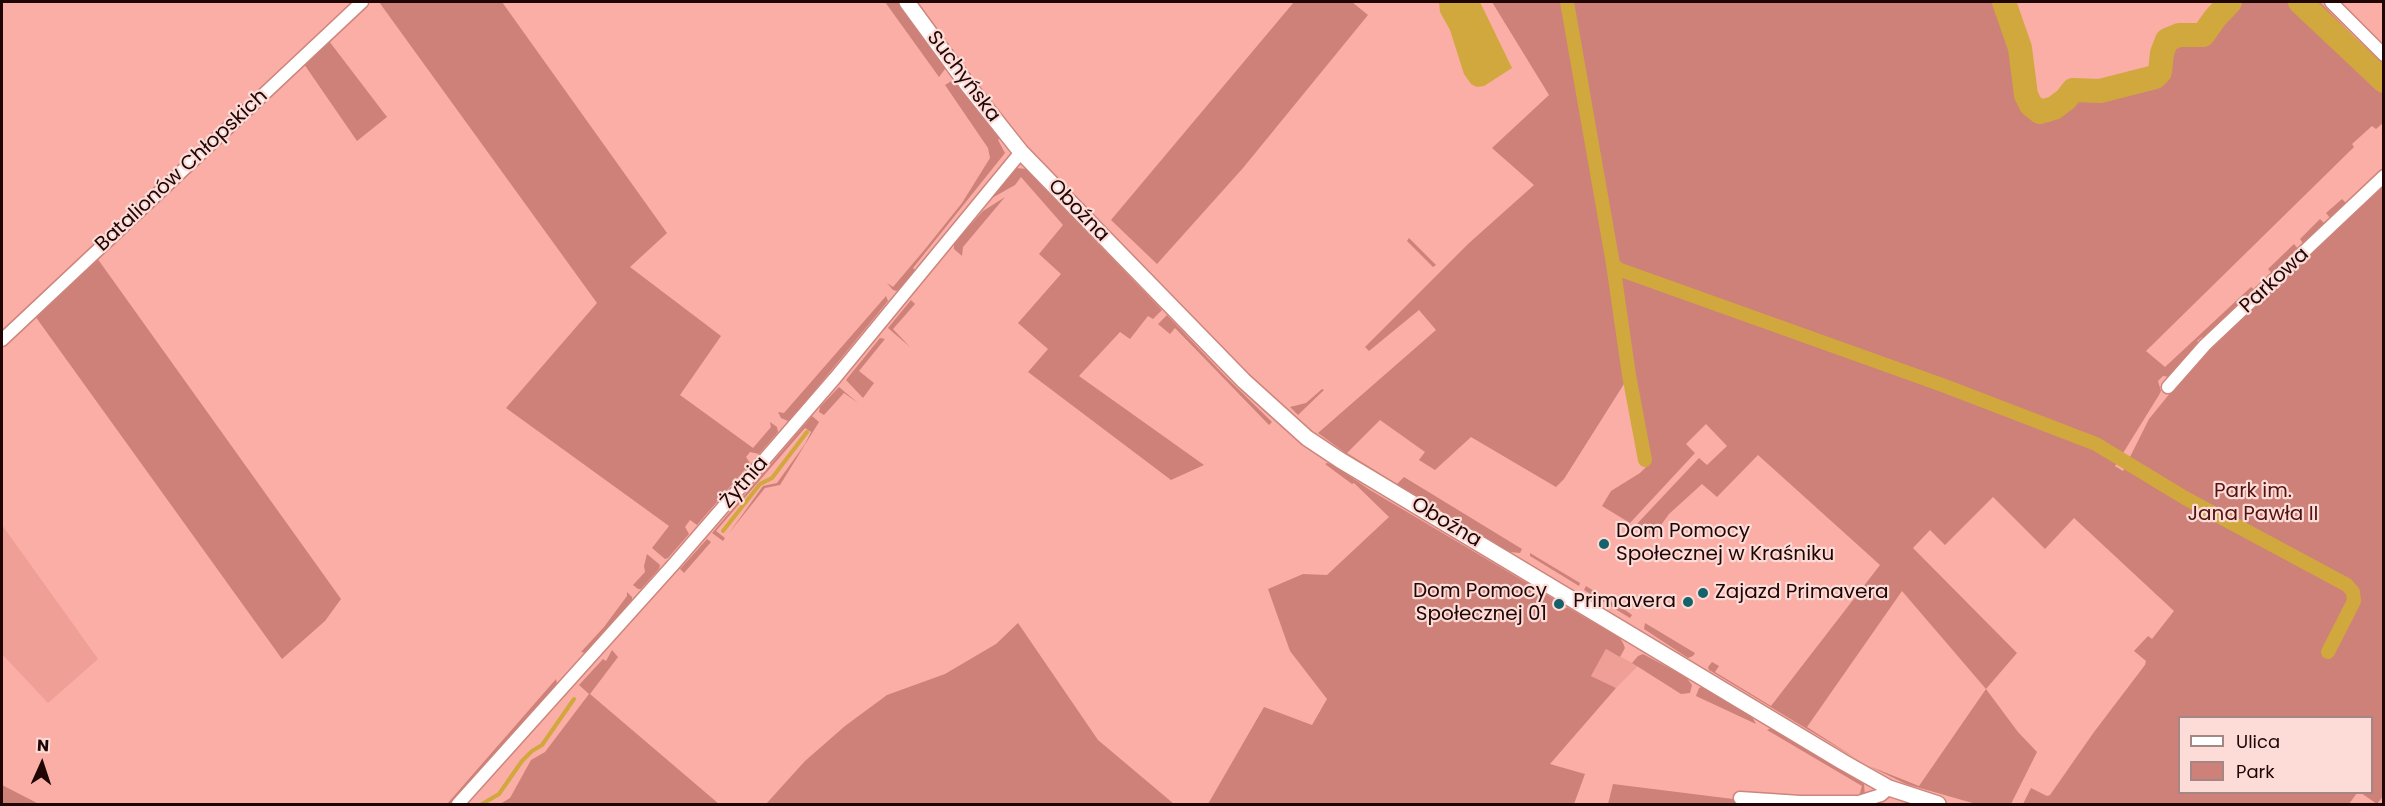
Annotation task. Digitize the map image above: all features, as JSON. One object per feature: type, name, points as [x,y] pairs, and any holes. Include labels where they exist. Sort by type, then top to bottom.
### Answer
[{"type":"street","name":"Batalionów Chłopskich","points":[[2,340],[362,2]]},
{"type":"street","name":"Suchyńska","points":[[907,2],[967,84],[1021,152]]},
{"type":"street","points":[[2331,2],[2384,55]]},
{"type":"street","name":"Oboźna","points":[[1021,152],[1260,396],[1307,438],[1340,460],[1889,788],[1938,804]]},
{"type":"street","name":"Żytnia","points":[[458,804],[673,566],[836,378],[1021,152]]},
{"type":"street","name":"Parkowa","points":[[2168,387],[2205,345],[2384,176]]},
{"type":"street","points":[[1740,798],[1800,802],[1858,802],[1881,795],[1889,788]]},
{"type":"shaded area","points":[[1439,2],[1480,2],[1512,68],[1484,86],[1477,87],[1471,84],[1464,74],[1450,30],[1440,12]]},
{"type":"shaded area","points":[[2,525],[98,659],[48,703],[2,654]]},
{"type":"shaded area","points":[[1606,649],[1638,666],[1616,688],[1591,676]]},
{"type":"green space","points":[[379,2],[502,2],[667,233],[630,267],[721,336],[680,395],[753,448],[771,427],[770,422],[777,427],[778,432],[759,454],[750,452],[746,457],[750,463],[748,466],[697,525],[690,520],[685,527],[689,534],[668,558],[665,559],[652,548],[669,526],[506,408],[597,303]]},
{"type":"green space","points":[[885,2],[899,2],[945,66],[939,77]]},
{"type":"green space","points":[[1294,2],[1352,2],[1368,15],[1243,168],[1157,264],[1111,220]]},
{"type":"green space","name":"Park im. Jana Pawła II","points":[[1492,2],[2007,2],[2020,48],[2026,95],[2031,105],[2040,112],[2054,108],[2073,90],[2100,91],[2155,77],[2160,72],[2162,53],[2167,40],[2179,35],[2203,35],[2230,2],[2320,2],[2383,66],[2383,123],[2376,129],[2372,126],[2352,144],[2354,147],[2146,351],[2165,367],[2251,287],[2256,291],[2205,340],[2202,337],[2197,341],[2200,344],[2170,377],[2163,376],[2158,381],[2161,391],[2159,395],[2115,466],[2123,471],[2149,419],[2206,349],[2383,181],[2384,795],[2377,804],[2362,794],[2373,794],[2373,716],[2178,716],[2178,794],[2356,794],[2349,804],[2023,804],[2031,788],[2047,796],[2050,795],[2145,665],[2146,661],[2134,651],[2148,636],[2152,639],[2174,611],[2074,518],[2045,549],[1993,497],[1945,545],[1930,530],[1913,548],[2017,653],[1986,689],[1902,591],[1807,727],[1857,759],[1709,670],[1708,667],[1712,662],[1719,666],[1715,672],[1771,706],[1880,565],[1758,455],[1717,497],[1702,484],[1669,514],[1653,536],[1635,526],[1699,458],[1707,465],[1727,446],[1706,424],[1686,444],[1695,453],[1630,523],[1602,506],[1611,491],[1646,467],[1629,376],[1564,479],[1556,487],[1471,437],[1435,470],[1419,460],[1425,452],[1380,420],[1347,453],[1397,484],[1404,477],[1522,549],[1520,553],[1510,552],[1397,485],[1347,454],[1318,433],[1436,330],[1419,310],[1369,351],[1365,347],[1468,244],[1534,185],[1492,148],[1549,95]]},
{"type":"green space","points":[[329,41],[387,117],[357,141],[304,64]]},
{"type":"green space","points":[[953,80],[957,81],[1000,138],[998,140],[1005,153],[913,268],[916,271],[897,291],[893,290],[887,283],[893,287],[926,248],[962,203],[990,158],[988,148],[945,85]]},
{"type":"green space","points":[[1017,168],[1026,169],[1162,310],[1153,319],[1148,316],[1130,339],[1120,332],[1079,376],[1204,465],[1171,480],[1028,372],[1048,349],[1018,323],[1061,274],[1039,254],[1063,225],[1021,177],[1015,185],[992,198]]},
{"type":"green space","points":[[1005,197],[963,247],[962,256],[954,249],[954,243],[983,211]]},
{"type":"green space","points":[[2342,199],[2347,204],[2331,219],[2326,213]]},
{"type":"green space","points":[[2320,219],[2325,224],[2304,245],[2300,239]]},
{"type":"green space","points":[[1409,238],[1436,265],[1433,267],[1407,241]]},
{"type":"green space","points":[[2294,244],[2299,250],[2273,275],[2268,269]]},
{"type":"green space","points":[[97,258],[341,599],[325,621],[282,659],[35,316]]},
{"type":"green space","points":[[886,296],[888,301],[806,401],[788,421],[781,418],[778,412],[784,413]]},
{"type":"green space","points":[[911,300],[915,304],[893,329],[910,347],[888,328]]},
{"type":"green space","points":[[1167,315],[1272,422],[1269,425],[1175,328],[1170,334],[1158,324]]},
{"type":"green space","points":[[880,338],[885,339],[859,371],[874,383],[863,398],[846,380]]},
{"type":"green space","points":[[839,387],[858,403],[844,393],[824,415],[819,412],[820,407]]},
{"type":"green space","points":[[1322,389],[1324,390],[1298,415],[1290,407],[1306,403]]},
{"type":"green space","points":[[812,416],[819,422],[780,485],[765,488],[729,533],[763,486],[777,483],[805,444],[811,432],[805,428],[716,531],[725,538],[723,541],[712,533]]},
{"type":"green space","points":[[1327,463],[1554,599],[1552,603],[1563,610],[1567,607],[1620,638],[1625,648],[1620,657],[1606,649],[1591,676],[1616,688],[1550,764],[1585,774],[1574,804],[1208,804],[1264,707],[1312,725],[1327,699],[1290,651],[1268,589],[1303,574],[1327,575],[1389,517],[1354,483],[1352,484],[1325,464]]},
{"type":"green space","points":[[707,539],[711,542],[684,573],[680,569]]},
{"type":"green space","points":[[1530,553],[1580,583],[1579,586],[1530,556]]},
{"type":"green space","points":[[647,554],[660,565],[659,569],[641,589],[638,589],[633,585],[645,572]]},
{"type":"green space","points":[[1586,586],[1628,612],[1632,615],[1630,618],[1584,590]]},
{"type":"green space","points":[[627,592],[632,600],[586,653],[581,652],[604,627],[627,596]]},
{"type":"green space","points":[[1018,623],[1098,740],[1174,804],[766,804],[805,761],[845,726],[887,695],[945,674],[996,644]]},
{"type":"green space","points":[[1645,623],[1695,653],[1688,658],[1644,629]]},
{"type":"green space","points":[[612,650],[618,657],[590,694],[719,804],[500,804],[510,798],[531,760],[545,752],[589,694],[579,685],[603,659],[606,661]]},
{"type":"green space","points":[[1643,654],[1686,677],[1692,685],[1690,693],[1681,694],[1632,663]]},
{"type":"green space","points":[[556,679],[557,684],[532,716],[451,804],[447,804]]},
{"type":"green space","points":[[1702,687],[1751,715],[1756,724],[1696,696],[1699,688]]},
{"type":"green space","points":[[1986,689],[2018,732],[2037,752],[2011,804],[1976,804],[1906,784],[1869,766],[1919,786]]},
{"type":"green space","points":[[1771,728],[1864,784],[1865,796],[1858,800],[1862,786],[1767,730]]},
{"type":"green space","points":[[1613,784],[1741,800],[1741,804],[1608,804]]},
{"type":"green space","points":[[2,785],[39,804],[2,804]]},
{"type":"waterway","points":[[1567,2],[1613,264],[1618,269],[1945,386],[2096,444],[2185,498],[2347,585],[2353,592],[2354,601],[2328,652]]},
{"type":"waterway","points":[[2004,2],[2020,48],[2026,95],[2031,105],[2040,112],[2054,108],[2073,90],[2100,91],[2155,77],[2160,72],[2162,53],[2167,40],[2179,35],[2203,35],[2230,2]]},
{"type":"waterway","points":[[2300,2],[2384,81]]},
{"type":"waterway","points":[[1613,264],[1629,375],[1645,460]]},
{"type":"waterway","points":[[723,531],[760,484],[772,478],[807,432]]},
{"type":"waterway","points":[[482,804],[499,794],[522,761],[542,745],[574,699]]},
{"type":"place","name":"Dom Pomocy Społecznej w Kraśniku","points":[[1604,544]]},
{"type":"place","name":"Zajazd Primavera","points":[[1703,593]]},
{"type":"place","name":"Primavera","points":[[1688,602]]},
{"type":"place","name":"Dom Pomocy Społecznej 01","points":[[1559,604]]}]
